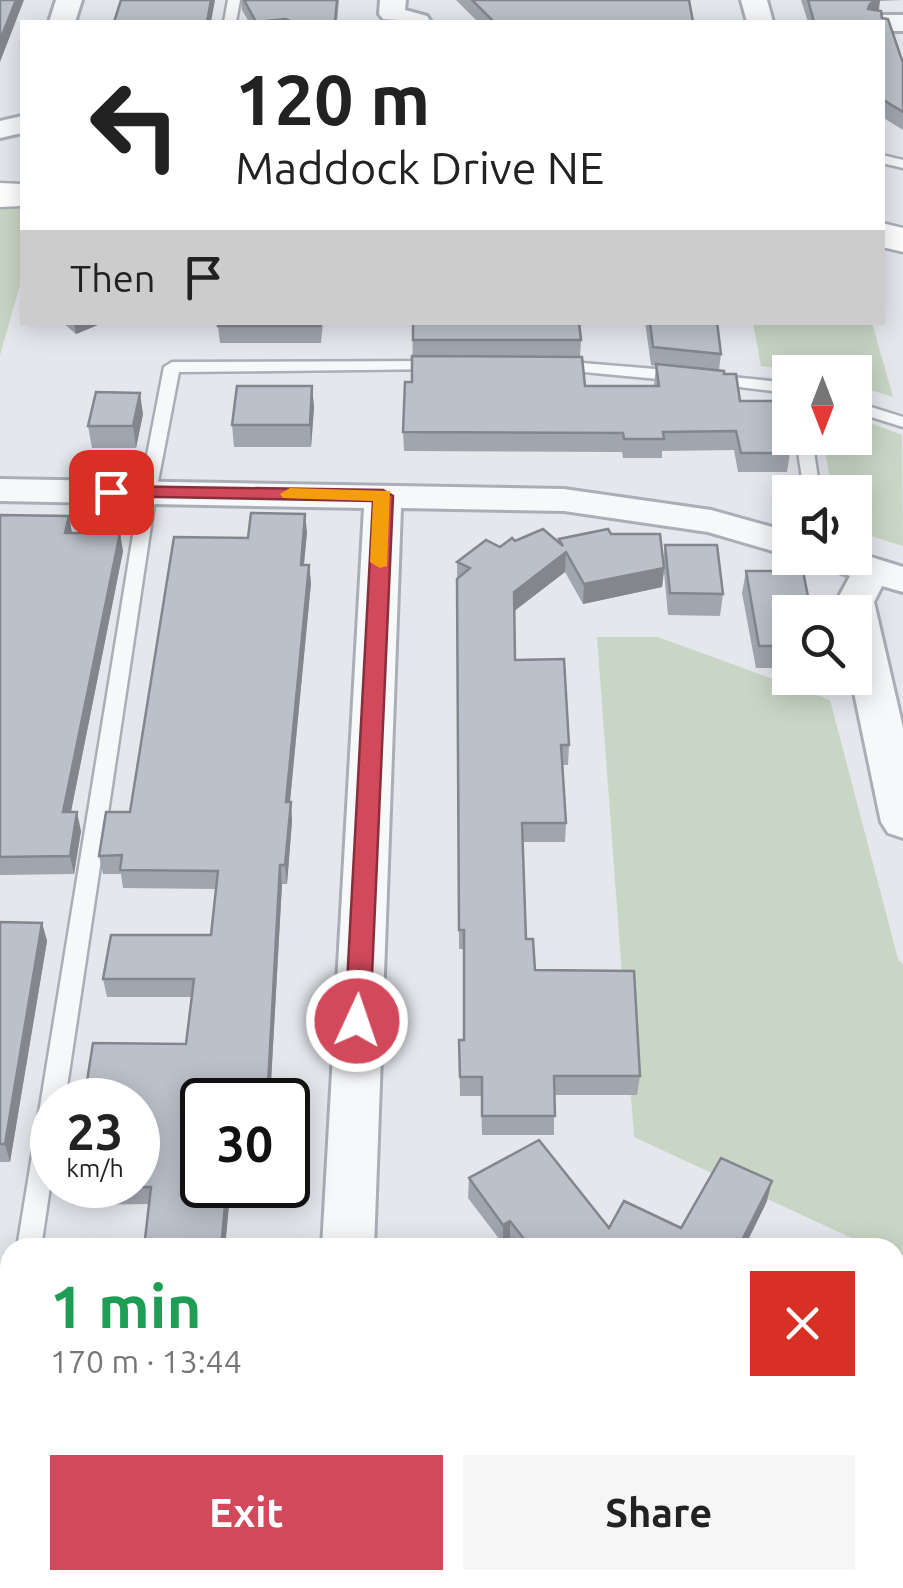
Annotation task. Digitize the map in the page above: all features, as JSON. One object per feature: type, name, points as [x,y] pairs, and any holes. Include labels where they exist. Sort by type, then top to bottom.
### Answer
[{"type":"street","points":[[392,0],[392,14],[412,20]]},
{"type":"street","points":[[0,490],[564,500],[711,521],[772,539]]},
{"type":"street","points":[[348,1238],[383,496]]},
{"type":"street","points":[[867,575],[855,602],[894,751],[903,822]]},
{"type":"lane","points":[[57,1078],[148,492],[172,367],[460,366]]},
{"type":"lane","points":[[536,366],[574,366],[772,386]]},
{"type":"lane","points":[[872,412],[903,422]]},
{"type":"lane","points":[[32,1238],[36,1208]]},
{"type":"green space","points":[[0,208],[20,208],[20,285],[0,355]]},
{"type":"green space","points":[[753,325],[873,325],[893,397],[872,390],[872,355],[772,355],[772,367],[761,366]]},
{"type":"green space","points":[[872,424],[902,435],[903,546],[872,536],[872,475],[830,475],[825,455],[872,455]]},
{"type":"green space","points":[[597,637],[658,637],[772,679],[772,695],[816,695],[830,700],[898,959],[903,965],[903,1238],[852,1238],[634,1137]]},
{"type":"building","points":[[0,0],[16,0],[0,40]]},
{"type":"building","points":[[121,0],[211,0],[207,20],[115,20]]},
{"type":"building","points":[[244,0],[337,0],[335,20],[255,20]]},
{"type":"building","points":[[472,0],[689,0],[693,20],[492,20]]},
{"type":"building","points":[[808,0],[876,0],[868,9],[881,11],[882,18],[888,19],[903,63],[903,112],[885,101],[885,20],[813,20]]},
{"type":"building","points":[[218,325],[320,325],[320,326]]},
{"type":"building","points":[[413,325],[579,325],[581,340],[413,340]]},
{"type":"building","points":[[650,325],[717,325],[721,354],[653,347]]},
{"type":"building","points":[[412,356],[582,357],[585,386],[659,386],[656,364],[724,371],[736,374],[740,401],[772,401],[772,453],[741,453],[736,431],[663,432],[664,439],[624,439],[623,433],[403,432],[405,382],[412,382]]},
{"type":"building","points":[[237,386],[312,386],[310,425],[232,425]]},
{"type":"building","points":[[96,392],[140,393],[133,426],[88,426]]},
{"type":"building","points":[[251,513],[305,514],[301,565],[309,565],[286,802],[291,802],[285,865],[280,865],[268,1078],[180,1078],[180,1208],[225,1208],[222,1238],[145,1238],[149,1208],[160,1208],[160,1078],[87,1078],[93,1043],[186,1044],[194,979],[103,979],[111,935],[211,935],[218,871],[120,870],[122,855],[99,856],[106,812],[130,812],[174,537],[248,538]]},
{"type":"building","points":[[0,515],[69,516],[65,533],[120,533],[63,812],[77,812],[70,856],[0,857]]},
{"type":"building","points":[[543,529],[563,546],[559,539],[608,529],[611,534],[660,534],[664,568],[584,584],[566,552],[514,592],[515,660],[564,659],[569,745],[561,745],[566,823],[522,823],[526,939],[533,939],[535,970],[634,971],[640,1076],[554,1076],[555,1116],[482,1116],[482,1077],[460,1077],[464,930],[459,930],[457,579],[470,568],[457,562],[486,540],[500,547],[512,538],[515,541]]},
{"type":"building","points":[[665,545],[717,545],[723,594],[670,593]]},
{"type":"building","points":[[746,571],[804,575],[808,595],[772,595],[772,646],[759,646]]},
{"type":"building","points":[[0,922],[42,923],[5,1144],[0,1144]]},
{"type":"building","points":[[539,1140],[609,1228],[624,1201],[681,1228],[721,1158],[772,1181],[743,1238],[523,1238],[510,1221],[503,1225],[469,1178]]},
{"type":"slow traffic","points":[[290,494],[383,496],[380,562]]},
{"type":"route","points":[[111,492],[383,496],[357,1021]]}]
